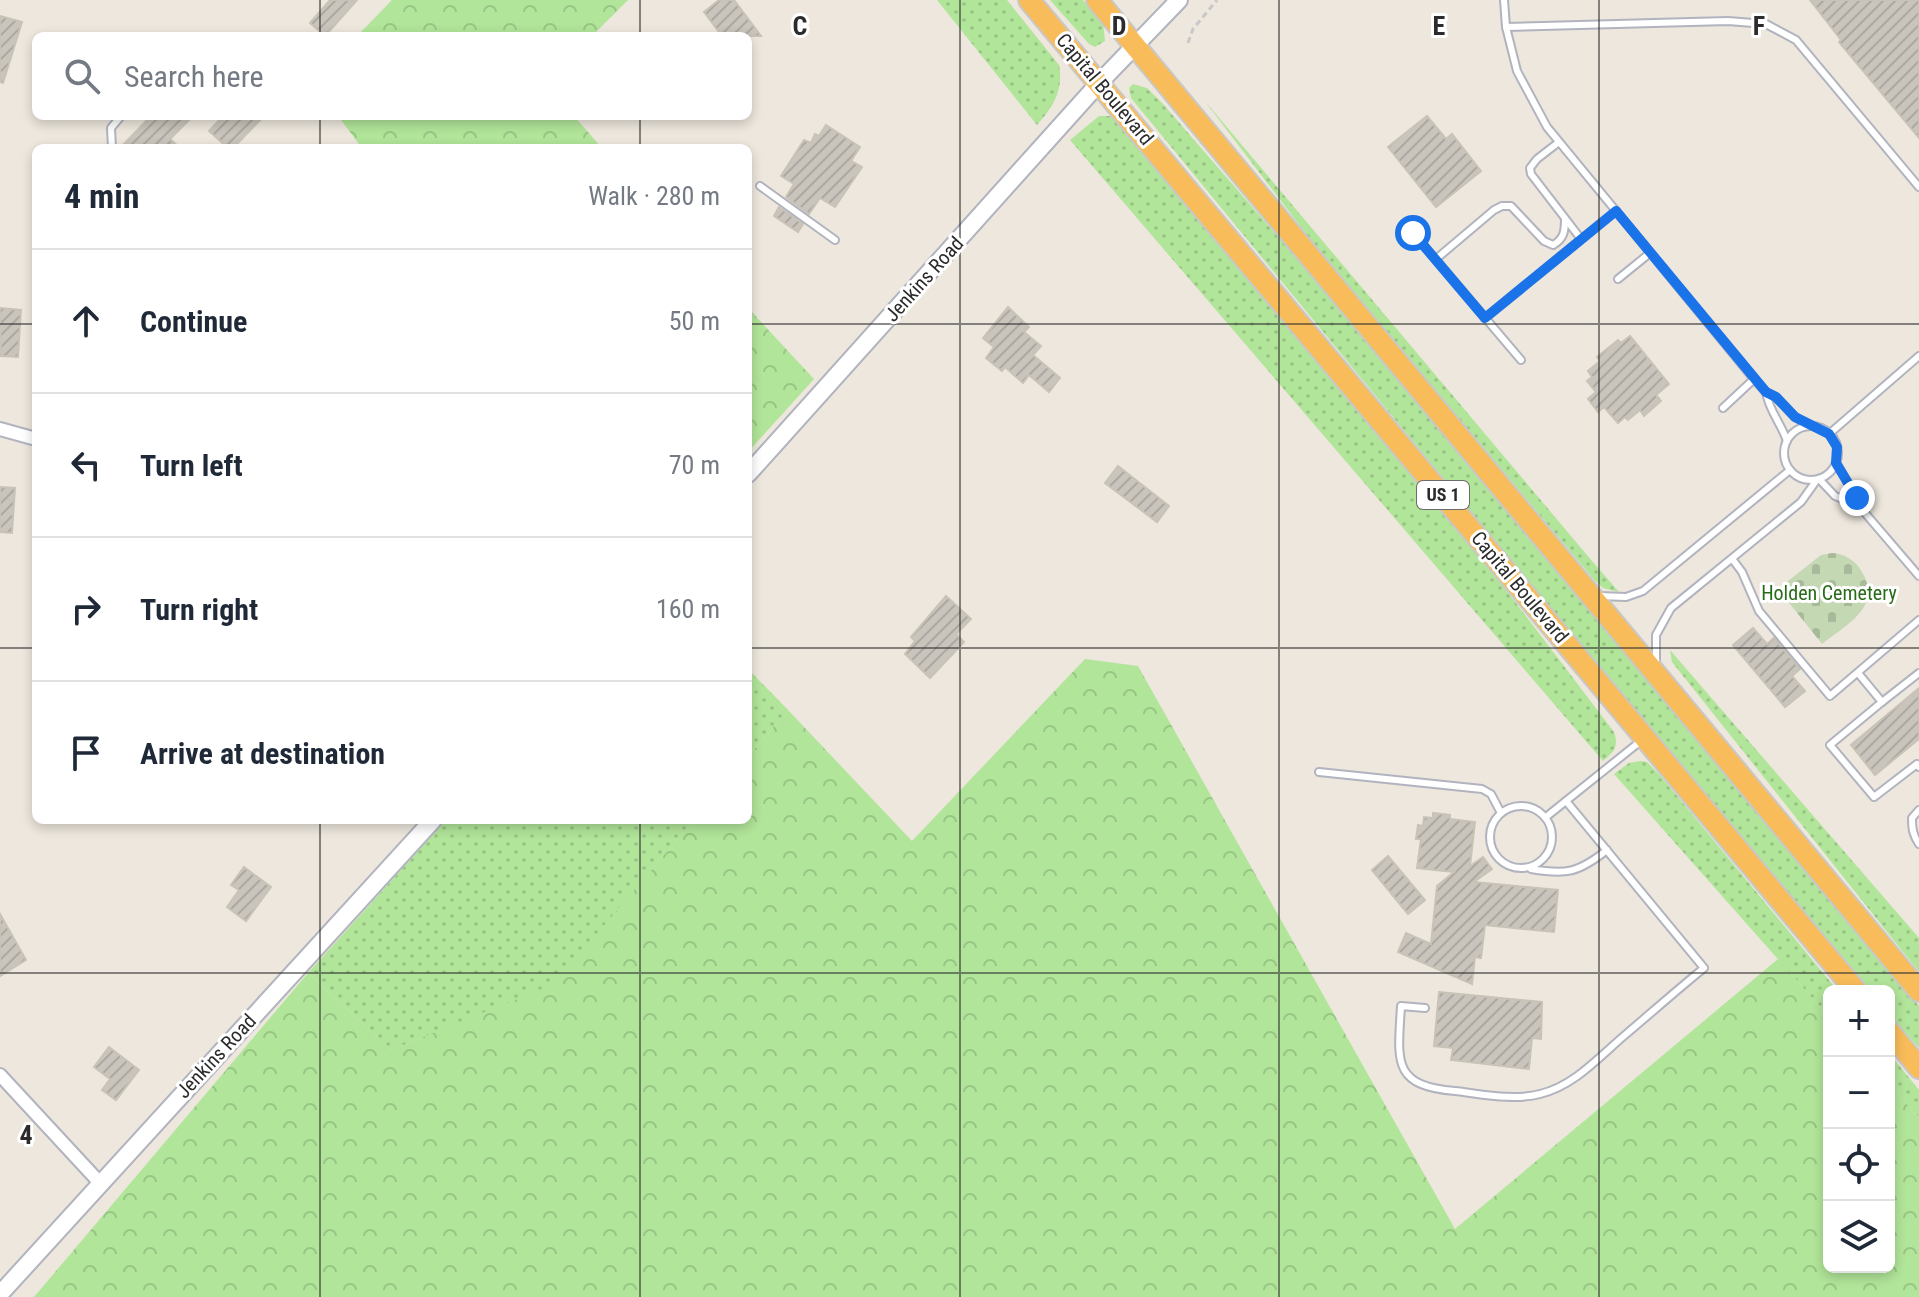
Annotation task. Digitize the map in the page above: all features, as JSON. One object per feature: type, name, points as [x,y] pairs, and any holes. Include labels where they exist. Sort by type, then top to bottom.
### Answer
[{"type":"highway","name":"Capital Boulevard","points":[[1029,0],[1851,985]]},
{"type":"highway","name":"US 1","points":[[1097,0],[1919,991]]},
{"type":"highway","points":[[1895,1038],[1919,1068]]},
{"type":"street","name":"Jenkins Road","points":[[752,470],[1100,82],[1179,0]]},
{"type":"street","points":[[0,429],[32,438]]},
{"type":"street","name":"Jenkins Road","points":[[0,1294],[429,824]]},
{"type":"street","points":[[0,1075],[100,1183]]},
{"type":"lane","points":[[1504,0],[1506,27],[1517,71],[1536,109],[1559,142],[1766,392],[1776,397],[1795,417],[1829,434],[1837,447],[1836,463],[1859,506],[1919,576]]},
{"type":"lane","points":[[1506,27],[1728,21],[1766,24],[1796,40],[1919,187]]},
{"type":"lane","points":[[112,144],[111,128],[118,120]]},
{"type":"lane","points":[[1559,142],[1530,168],[1535,180],[1581,239]]},
{"type":"lane","points":[[760,186],[835,240]]},
{"type":"lane","points":[[1436,259],[1502,206],[1511,206],[1544,241],[1553,245],[1565,232],[1565,219]]},
{"type":"lane","points":[[1485,318],[1616,211]]},
{"type":"lane","points":[[1413,233],[1521,360]]},
{"type":"lane","points":[[1618,279],[1650,253]]},
{"type":"lane","points":[[1829,434],[1919,356]]},
{"type":"lane","points":[[1723,408],[1754,379]]},
{"type":"lane","points":[[1766,392],[1787,441]]},
{"type":"lane","points":[[1811,426],[1797,430],[1787,441],[1784,456],[1790,470],[1804,479],[1818,481],[1835,496],[1859,506]]},
{"type":"lane","points":[[1657,677],[1656,635],[1671,608],[1801,502],[1836,463]]},
{"type":"lane","points":[[1589,594],[1612,598],[1643,591],[1790,470]]},
{"type":"lane","points":[[1733,560],[1742,572],[1759,611],[1830,696],[1919,620]]},
{"type":"lane","points":[[1858,673],[1882,702]]},
{"type":"lane","points":[[1918,764],[1874,797],[1830,745],[1919,673]]},
{"type":"lane","points":[[1546,817],[1645,737]]},
{"type":"lane","points":[[1319,772],[1482,789],[1491,794],[1501,813]]},
{"type":"lane","points":[[1425,1008],[1401,1006],[1401,1062],[1407,1075],[1417,1084],[1431,1089],[1519,1097],[1538,1095],[1573,1080],[1704,968],[1566,801]]},
{"type":"lane","points":[[1527,869],[1537,865],[1551,849],[1553,838],[1546,817],[1538,811],[1519,806],[1501,813],[1491,830],[1493,850],[1506,865],[1527,869],[1563,873],[1585,867],[1607,850]]},
{"type":"lane","points":[[1919,810],[1912,818],[1912,827],[1919,844]]},
{"type":"path","points":[[1188,43],[1193,29],[1217,0]]},
{"type":"green space","points":[[392,0],[628,0],[596,32],[361,32]]},
{"type":"green space","points":[[937,0],[1007,0],[1059,65],[1060,82],[1056,98],[1037,125]]},
{"type":"green space","points":[[1050,0],[1083,0],[1103,22],[1105,41],[1095,47],[1089,44]]},
{"type":"green space","points":[[1133,84],[1147,88],[1163,104],[1383,358],[1919,1006],[1919,1048],[1895,1021],[1895,985],[1863,985],[1807,921],[1131,98],[1129,88]]},
{"type":"green space","points":[[1204,100],[1619,592],[1603,588],[1595,581],[1323,256]]},
{"type":"green space","points":[[1099,116],[1113,116],[1396,453],[1500,582],[1614,732],[1614,749],[1603,761],[1070,140]]},
{"type":"green space","points":[[341,120],[578,120],[598,144],[359,144]]},
{"type":"green space","points":[[752,312],[814,379],[752,448]]},
{"type":"green space","name":"Holden Cemetery","points":[[1832,553],[1845,556],[1856,564],[1867,584],[1868,595],[1859,614],[1822,644],[1778,589],[1821,555]]},
{"type":"green space","points":[[1670,650],[1919,938],[1919,972],[1672,662]]},
{"type":"green space","points":[[1085,659],[1138,666],[1455,1229],[1778,959],[1823,1010],[1823,1273],[1895,1273],[1895,1091],[1919,1118],[1919,1297],[34,1297],[308,973],[391,1050],[554,984],[691,824],[752,824],[752,752],[788,710],[912,841]]},
{"type":"green space","points":[[752,673],[788,710],[752,752]]},
{"type":"green space","points":[[1647,762],[1659,774],[1833,985],[1823,985],[1823,1010],[1614,774],[1629,763]]},
{"type":"green space","points":[[442,824],[691,824],[554,985],[391,1050],[308,973]]},
{"type":"green space","points":[[1895,1060],[1919,1090],[1919,1118],[1895,1091]]},
{"type":"building","points":[[330,0],[357,0],[329,32],[320,32],[310,23]]},
{"type":"building","points":[[719,0],[734,0],[761,36],[752,36],[752,32],[719,32],[704,12]]},
{"type":"building","points":[[1810,0],[1919,0],[1919,138],[1839,42],[1841,40]]},
{"type":"building","points":[[0,16],[22,22],[3,83],[0,82]]},
{"type":"building","points":[[1427,116],[1446,139],[1452,134],[1481,171],[1436,207],[1388,147]]},
{"type":"building","points":[[147,120],[189,120],[170,139],[176,144],[124,144]]},
{"type":"building","points":[[219,120],[260,120],[237,144],[224,144],[209,131]]},
{"type":"building","points":[[826,125],[860,147],[851,161],[862,167],[835,207],[820,198],[809,214],[786,197],[794,184],[781,176],[804,140],[811,143],[815,134],[819,136]]},
{"type":"building","points":[[779,207],[803,224],[798,232],[774,216]]},
{"type":"building","points":[[1008,307],[1029,327],[1024,332],[1041,346],[1033,355],[1060,378],[1049,392],[1029,375],[1023,383],[1005,367],[1002,371],[986,358],[994,347],[983,338]]},
{"type":"building","points":[[0,308],[21,310],[18,357],[1,356]]},
{"type":"building","points":[[1630,336],[1669,384],[1656,395],[1661,401],[1644,416],[1640,410],[1628,420],[1625,417],[1618,423],[1604,407],[1598,412],[1588,399],[1596,392],[1587,381],[1592,377],[1588,371],[1600,361],[1597,357],[1618,340],[1621,343]]},
{"type":"building","points":[[1118,466],[1169,506],[1157,522],[1105,483]]},
{"type":"building","points":[[0,487],[15,488],[12,533],[0,532]]},
{"type":"building","points":[[946,596],[971,619],[956,634],[964,642],[930,678],[905,654],[915,641],[911,637]]},
{"type":"building","points":[[1753,628],[1767,644],[1774,638],[1800,669],[1792,676],[1805,691],[1785,707],[1733,645]]},
{"type":"building","points":[[1919,688],[1919,739],[1875,775],[1851,745]]},
{"type":"building","points":[[1433,813],[1475,822],[1470,866],[1483,857],[1492,869],[1474,882],[1558,890],[1554,932],[1485,925],[1481,958],[1475,957],[1472,984],[1398,952],[1406,933],[1431,944],[1437,886],[1454,872],[1417,868],[1421,839],[1416,839],[1418,825],[1423,826],[1424,817],[1433,818]]},
{"type":"building","points":[[1388,856],[1425,900],[1408,914],[1372,870]]},
{"type":"building","points":[[244,867],[271,887],[246,921],[227,907],[239,890],[231,885]]},
{"type":"building","points":[[0,914],[26,960],[0,976]]},
{"type":"building","points":[[1439,992],[1542,1002],[1541,1039],[1532,1038],[1529,1069],[1451,1060],[1453,1048],[1434,1046]]},
{"type":"building","points":[[109,1047],[139,1070],[116,1100],[102,1090],[110,1079],[94,1067]]},
{"type":"route","points":[[1413,233],[1485,318],[1616,211],[1766,392],[1773,394],[1795,417],[1829,434],[1837,447],[1836,463],[1857,498]]}]
